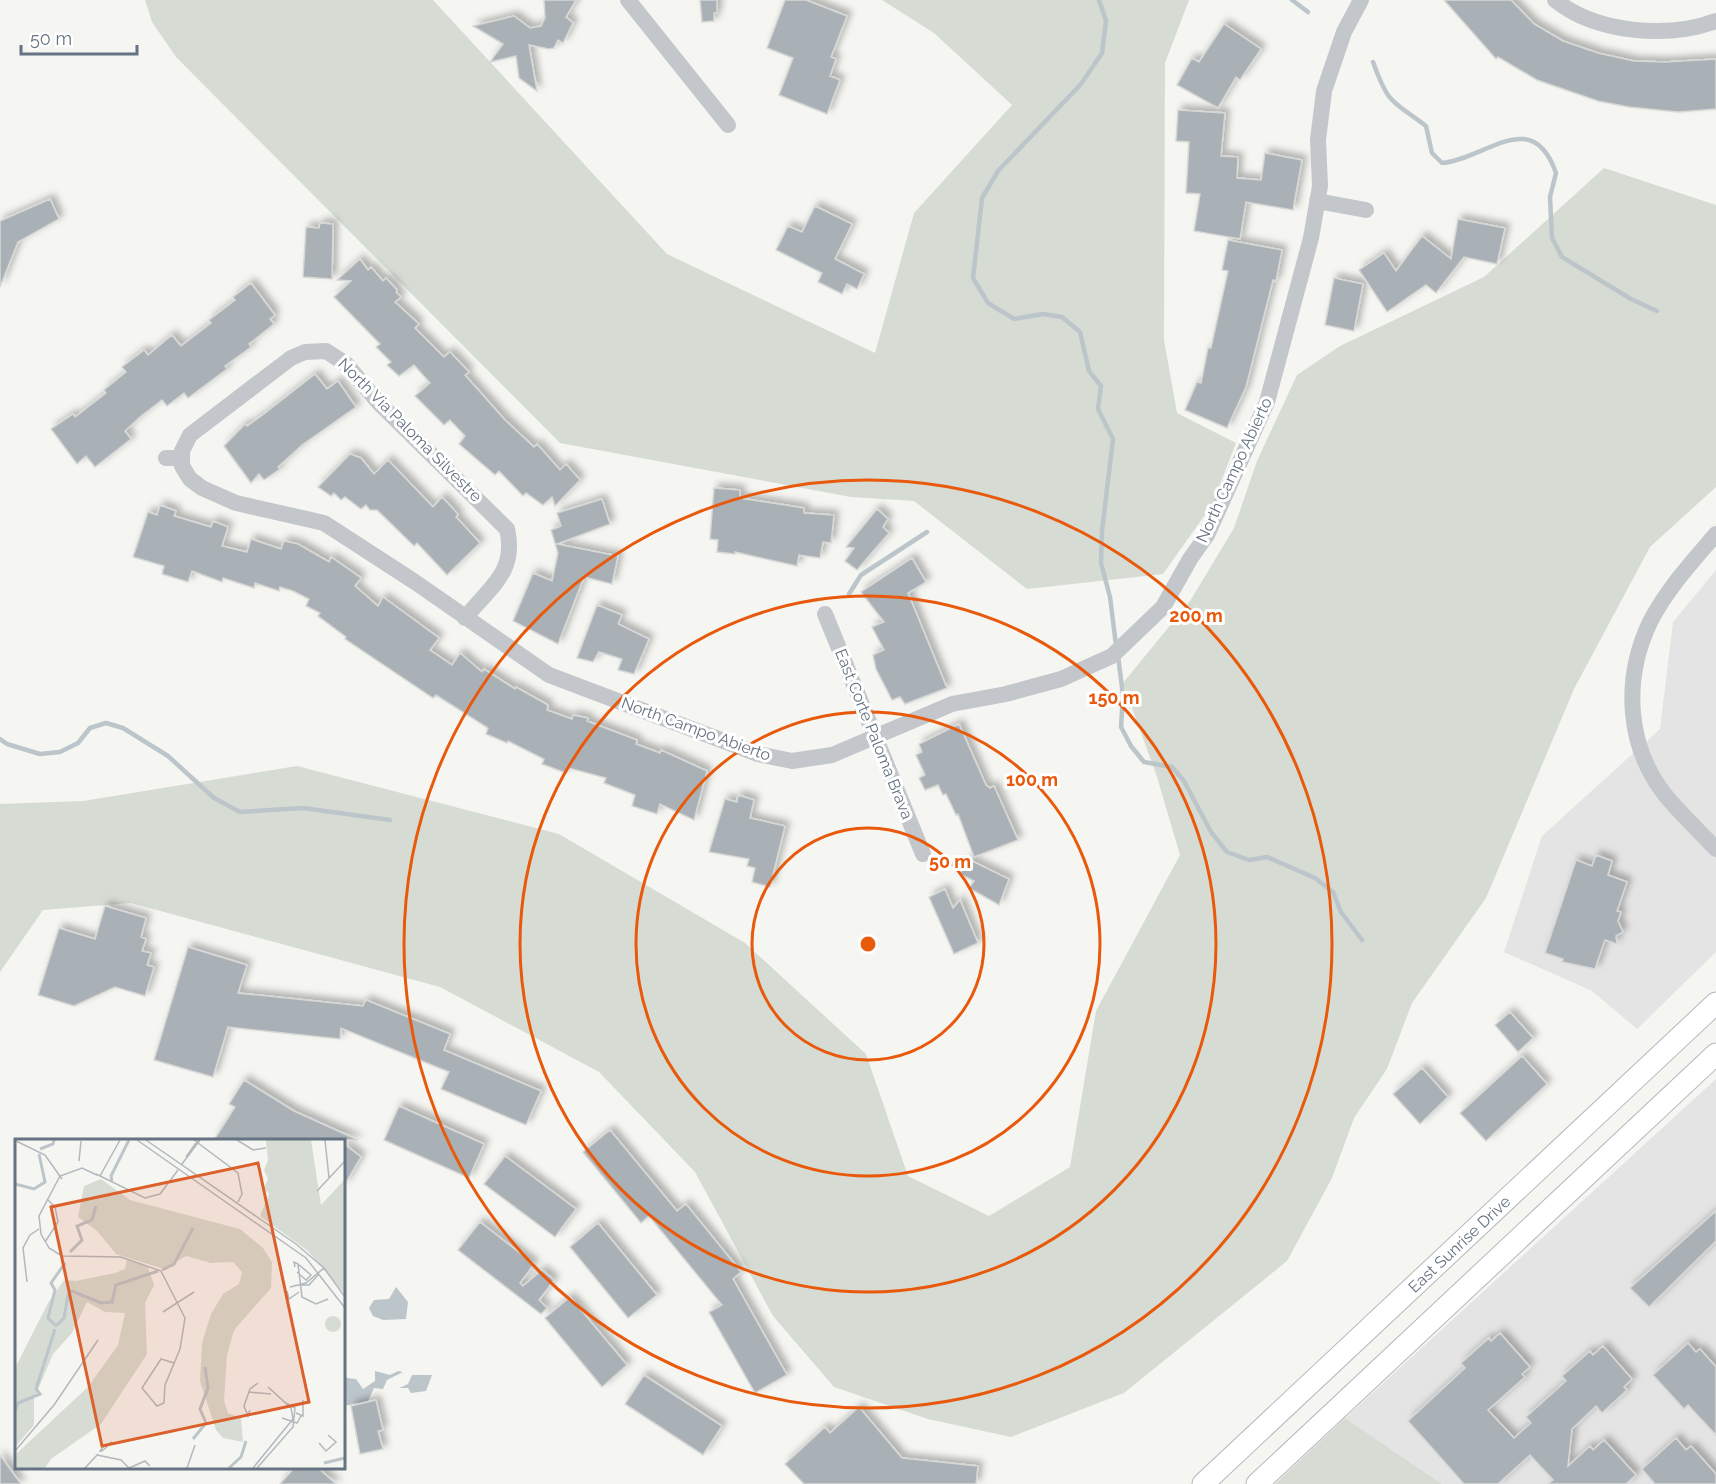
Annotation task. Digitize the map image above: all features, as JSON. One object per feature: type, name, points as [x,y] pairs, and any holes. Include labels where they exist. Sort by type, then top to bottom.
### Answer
[{"type":"main road","name":"East Sunrise Drive","points":[[1203,1484],[1716,1002]]},
{"type":"main road","name":"East Sunrise Drive","points":[[1257,1484],[1716,1054]]},
{"type":"street","points":[[628,0],[728,125]]},
{"type":"street","name":"North Campo Abierto","points":[[190,435],[182,451],[174,458],[190,479],[202,488],[236,503],[324,523],[415,582],[549,675],[758,754],[792,761],[832,755],[874,735],[952,704],[1006,694],[1061,679],[1112,656],[1163,607],[1190,559],[1207,535],[1267,402],[1311,238],[1320,186],[1318,140],[1324,91],[1344,32],[1361,0]]},
{"type":"street","points":[[1555,0],[1597,23],[1633,29],[1684,28],[1716,21]]},
{"type":"street","points":[[1317,201],[1366,210]]},
{"type":"street","name":"North Via Paloma Silvestre","points":[[190,435],[291,358],[324,344],[346,364],[379,403],[496,517],[517,545],[505,570],[465,618]]},
{"type":"street","points":[[1716,534],[1679,576],[1650,622],[1636,659],[1631,709],[1637,744],[1646,764],[1665,795],[1716,849]]},
{"type":"street","name":"East Corte Paloma Brava","points":[[825,614],[923,854]]},
{"type":"shaded area","points":[[145,0],[433,0],[667,254],[875,353],[914,213],[1012,105],[934,33],[882,0],[1189,0],[1165,63],[1164,340],[1177,413],[1236,443],[1212,505],[1163,574],[1027,589],[914,501],[851,497],[560,443],[176,57],[152,22]]},
{"type":"shaded area","points":[[1604,168],[1716,205],[1716,487],[1650,547],[1574,689],[1486,898],[1412,1003],[1387,1069],[1354,1118],[1332,1178],[1287,1261],[1124,1393],[1011,1437],[928,1419],[834,1387],[773,1316],[695,1172],[599,1072],[440,987],[131,903],[43,910],[0,972],[0,804],[83,801],[297,766],[559,834],[745,943],[866,1054],[908,1176],[989,1216],[1070,1167],[1096,1011],[1180,855],[1157,777],[1123,683],[1190,601],[1234,528],[1257,461],[1297,375],[1340,346],[1484,277]]},
{"type":"shaded area","points":[[1716,570],[1716,952],[1637,1029],[1592,991],[1504,952],[1542,836],[1660,729],[1673,622]]},
{"type":"shaded area","points":[[1716,1079],[1716,1484],[1442,1484],[1345,1418]]},
{"type":"shaded area","points":[[396,1287],[408,1302],[406,1319],[383,1320],[373,1316],[369,1308],[374,1300],[389,1299]]},
{"type":"shaded area","points":[[345,1371],[347,1378],[356,1379],[363,1389],[375,1381],[375,1371],[390,1375],[398,1371],[403,1372],[387,1380],[383,1389],[374,1388],[368,1401],[345,1406]]},
{"type":"shaded area","points":[[412,1375],[432,1375],[426,1391],[411,1393],[408,1388],[399,1388],[408,1384]]},
{"type":"shaded area","points":[[1345,1418],[1442,1484],[1275,1484]]},
{"type":"building","points":[[544,0],[576,0],[566,17],[573,23],[563,43],[558,40],[554,48],[549,49],[529,45],[537,91],[519,78],[516,56],[490,62],[503,44],[473,26],[514,16],[530,28],[541,26],[545,18]]},
{"type":"building","points":[[700,0],[717,0],[717,13],[714,13],[714,21],[702,22]]},
{"type":"building","points":[[785,0],[806,0],[847,16],[831,57],[836,59],[830,76],[840,80],[827,114],[779,95],[793,58],[767,48]]},
{"type":"building","points":[[1444,0],[1511,0],[1534,24],[1563,41],[1598,53],[1634,61],[1716,59],[1716,109],[1678,112],[1629,107],[1598,101],[1537,80],[1498,57],[1496,59]]},
{"type":"building","points":[[1224,24],[1261,49],[1240,80],[1236,77],[1218,108],[1177,85],[1192,58],[1199,62]]},
{"type":"building","points":[[1178,110],[1225,113],[1221,156],[1238,157],[1237,178],[1261,180],[1265,153],[1302,160],[1293,210],[1246,202],[1240,239],[1194,231],[1200,194],[1186,193],[1189,142],[1176,141]]},
{"type":"building","points":[[50,199],[59,219],[18,242],[0,287],[0,221]]},
{"type":"building","points":[[815,206],[852,224],[835,259],[864,274],[857,289],[847,284],[842,294],[818,282],[822,273],[776,250],[788,226],[802,232]]},
{"type":"building","points":[[1458,219],[1505,228],[1497,264],[1464,257],[1436,293],[1426,285],[1387,312],[1359,270],[1384,253],[1396,271],[1422,236],[1451,259]]},
{"type":"building","points":[[320,223],[333,224],[332,279],[303,277],[306,227],[319,228]]},
{"type":"building","points":[[1228,240],[1282,250],[1276,281],[1273,280],[1246,387],[1227,428],[1185,410],[1197,382],[1201,383],[1208,348],[1211,348],[1228,271],[1222,270]]},
{"type":"building","points":[[360,259],[368,270],[371,267],[383,281],[386,278],[397,290],[396,292],[401,297],[395,302],[419,324],[415,328],[444,357],[450,352],[469,372],[465,375],[505,420],[534,447],[537,444],[560,470],[566,464],[580,480],[555,506],[552,497],[543,505],[526,493],[523,496],[499,471],[495,475],[459,444],[465,436],[450,420],[444,425],[415,396],[430,383],[414,365],[399,376],[387,365],[391,362],[376,347],[380,344],[334,297],[351,281],[337,280]]},
{"type":"building","points":[[1334,278],[1363,284],[1354,331],[1325,325]]},
{"type":"building","points":[[251,283],[275,315],[270,319],[274,324],[249,344],[251,347],[225,366],[227,369],[188,398],[184,393],[167,406],[162,400],[141,416],[125,431],[131,439],[95,467],[86,456],[77,464],[51,429],[73,414],[75,417],[106,393],[104,390],[126,372],[122,367],[144,350],[148,355],[172,335],[181,346],[211,323],[209,320],[235,300],[233,297]]},
{"type":"building","points":[[315,374],[327,389],[338,381],[356,407],[302,445],[278,467],[280,469],[264,480],[259,474],[251,483],[224,446],[245,424],[247,426],[264,414]]},
{"type":"building","points":[[350,454],[361,458],[374,474],[388,460],[433,507],[442,497],[458,514],[456,517],[480,543],[447,575],[417,543],[414,546],[377,510],[370,510],[366,505],[361,509],[345,497],[341,500],[334,493],[331,496],[318,487]]},
{"type":"building","points":[[714,488],[740,490],[740,498],[804,508],[804,513],[834,515],[831,543],[823,542],[820,558],[799,555],[797,566],[735,552],[735,554],[717,552],[718,540],[710,539]]},
{"type":"building","points":[[602,499],[610,524],[557,544],[618,556],[612,584],[584,577],[558,644],[513,621],[533,573],[552,581],[558,553],[551,530],[561,526],[557,513]]},
{"type":"building","points":[[160,505],[176,511],[174,516],[211,527],[213,521],[228,527],[222,546],[247,552],[251,539],[281,549],[284,541],[298,544],[329,562],[331,557],[361,578],[355,586],[378,606],[383,597],[439,638],[430,650],[452,665],[460,653],[482,672],[484,669],[515,689],[516,687],[548,705],[547,710],[572,719],[573,715],[588,718],[587,721],[637,740],[636,744],[660,753],[661,750],[707,771],[694,820],[660,804],[657,814],[632,806],[635,795],[604,783],[606,778],[569,768],[566,773],[542,764],[544,759],[508,741],[507,743],[486,734],[488,728],[436,695],[433,698],[345,639],[346,637],[318,616],[320,613],[306,606],[309,599],[293,591],[280,587],[279,591],[255,583],[254,588],[223,578],[222,582],[192,571],[188,582],[162,574],[164,566],[133,557],[148,512],[157,515]]},
{"type":"building","points":[[877,509],[888,519],[883,527],[889,533],[857,570],[845,561],[854,548],[846,547]]},
{"type":"building","points":[[912,558],[926,582],[908,593],[947,688],[905,704],[900,697],[892,700],[876,669],[873,655],[884,650],[872,627],[884,622],[861,592]]},
{"type":"building","points":[[597,605],[622,615],[618,624],[649,639],[634,674],[618,670],[622,659],[599,652],[593,662],[577,658]]},
{"type":"building","points":[[959,724],[986,785],[990,788],[994,786],[1018,840],[974,857],[958,814],[956,815],[946,794],[943,795],[938,785],[925,790],[919,778],[925,775],[916,755],[922,752],[919,744]]},
{"type":"building","points":[[738,795],[754,800],[750,818],[785,826],[770,887],[752,882],[755,868],[747,866],[749,859],[709,852],[725,799],[737,802]]},
{"type":"building","points":[[1596,855],[1612,861],[1608,875],[1627,882],[1617,911],[1621,912],[1618,921],[1623,932],[1616,936],[1617,944],[1605,940],[1595,969],[1562,962],[1563,959],[1545,953],[1576,860],[1592,866]]},
{"type":"building","points":[[968,859],[1009,879],[999,905],[969,888],[974,881],[960,874]]},
{"type":"building","points":[[945,889],[953,908],[960,900],[978,943],[954,954],[929,897]]},
{"type":"building","points":[[105,906],[146,918],[141,937],[146,939],[142,951],[151,953],[147,965],[154,967],[145,996],[115,987],[74,1006],[38,995],[59,928],[95,939]]},
{"type":"building","points":[[188,947],[247,965],[238,993],[363,1006],[366,1000],[450,1034],[444,1050],[541,1091],[526,1125],[441,1089],[449,1072],[341,1028],[340,1039],[228,1027],[213,1077],[154,1060]]},
{"type":"building","points":[[1510,1012],[1533,1038],[1518,1052],[1495,1025]]},
{"type":"building","points":[[1522,1056],[1547,1084],[1486,1141],[1460,1113]]},
{"type":"building","points":[[1422,1068],[1448,1097],[1420,1124],[1393,1094]]},
{"type":"building","points":[[244,1080],[294,1111],[358,1140],[215,1139],[235,1107],[229,1104]]},
{"type":"building","points":[[399,1106],[484,1144],[469,1178],[384,1140]]},
{"type":"building","points":[[610,1130],[677,1211],[686,1204],[741,1272],[733,1279],[787,1375],[755,1393],[709,1312],[722,1305],[649,1216],[641,1223],[583,1152]]},
{"type":"building","points":[[345,1145],[361,1157],[345,1184]]},
{"type":"building","points":[[505,1156],[576,1209],[555,1237],[484,1184]]},
{"type":"building","points":[[1716,1211],[1716,1241],[1649,1307],[1630,1288]]},
{"type":"building","points":[[480,1222],[534,1264],[520,1283],[523,1286],[542,1270],[554,1280],[539,1300],[547,1308],[541,1314],[458,1250]]},
{"type":"building","points":[[598,1223],[657,1295],[628,1318],[570,1247]]},
{"type":"building","points":[[570,1297],[627,1365],[602,1387],[545,1318]]},
{"type":"building","points":[[1500,1333],[1530,1367],[1522,1374],[1525,1377],[1488,1410],[1514,1438],[1531,1423],[1526,1417],[1566,1381],[1562,1376],[1590,1351],[1593,1355],[1603,1346],[1632,1379],[1624,1387],[1627,1390],[1602,1413],[1596,1406],[1572,1429],[1568,1466],[1590,1446],[1593,1450],[1604,1440],[1636,1475],[1626,1484],[1548,1484],[1553,1480],[1530,1455],[1498,1484],[1464,1484],[1408,1421],[1465,1368],[1461,1363],[1489,1338],[1491,1341]]},
{"type":"building","points":[[1688,1343],[1696,1352],[1700,1349],[1716,1367],[1716,1435],[1688,1405],[1684,1409],[1653,1375]]},
{"type":"building","points":[[644,1375],[722,1426],[703,1455],[625,1404]]},
{"type":"building","points":[[376,1400],[383,1430],[378,1431],[383,1449],[360,1454],[351,1406]]},
{"type":"building","points":[[859,1407],[902,1458],[978,1466],[976,1484],[804,1484],[785,1464],[825,1427],[830,1433]]},
{"type":"building","points":[[1676,1438],[1686,1450],[1691,1446],[1716,1474],[1716,1484],[1655,1484],[1642,1469]]},
{"type":"building","points":[[0,1455],[21,1484],[0,1484]]},
{"type":"building","points":[[293,1469],[319,1469],[336,1484],[280,1484]]},
{"type":"waterway","points":[[1099,0],[1106,21],[1102,53],[1081,84],[998,171],[982,198],[973,278],[988,303],[1014,319],[1043,314],[1062,317],[1080,332],[1089,371],[1101,386],[1098,409],[1113,439],[1102,531],[1101,563],[1110,597],[1116,645]]},
{"type":"waterway","points":[[1292,0],[1308,12]]},
{"type":"waterway","points":[[1373,62],[1388,95],[1426,126],[1432,153],[1442,163],[1506,141],[1521,139],[1534,142],[1546,153],[1556,173],[1550,197],[1552,238],[1562,257],[1631,299],[1657,311]]},
{"type":"waterway","points":[[849,594],[861,575],[927,532]]},
{"type":"waterway","points":[[1118,656],[1123,695],[1121,727],[1131,746],[1144,762],[1172,767],[1184,781],[1211,832],[1227,852],[1249,860],[1267,857],[1315,878],[1333,892],[1341,912],[1362,940]]},
{"type":"waterway","points":[[0,739],[7,744],[40,754],[60,752],[78,743],[90,728],[106,723],[123,728],[168,756],[214,798],[240,812],[303,808],[390,820]]}]
